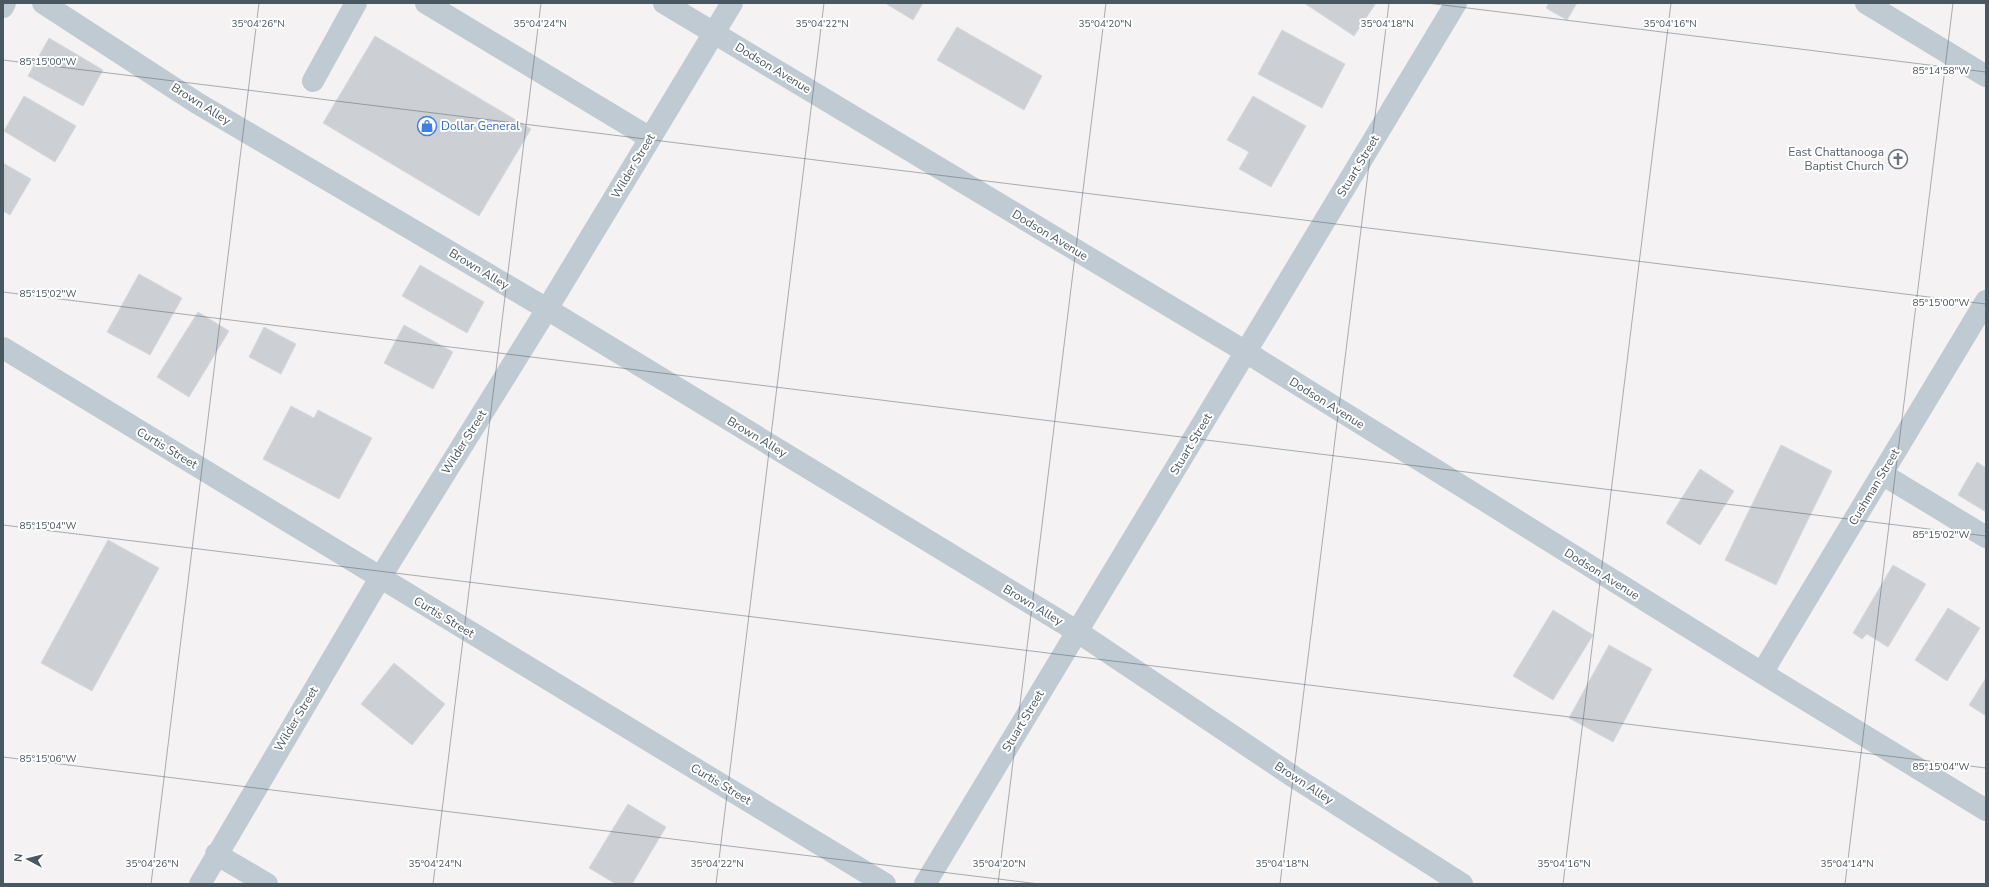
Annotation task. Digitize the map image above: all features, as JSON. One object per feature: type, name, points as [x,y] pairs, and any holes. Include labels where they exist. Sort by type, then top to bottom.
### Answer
[{"type":"street","points":[[3,7],[5,3]]},
{"type":"street","name":"Brown Alley","points":[[43,3],[197,103],[547,309],[1077,632],[1294,777],[1462,884]]},
{"type":"street","points":[[313,81],[356,3]]},
{"type":"street","points":[[426,3],[650,138]]},
{"type":"street","name":"Dodson Avenue","points":[[664,3],[1246,352],[1762,673],[1986,810]]},
{"type":"street","name":"Wilder Street","points":[[200,884],[216,854],[380,578],[547,309],[732,3]]},
{"type":"street","name":"Stuart Street","points":[[925,884],[1456,3]]},
{"type":"street","points":[[1866,3],[1986,76]]},
{"type":"street","name":"Cushman Street","points":[[1762,673],[1986,301]]},
{"type":"street","name":"Curtis Street","points":[[3,348],[885,884]]},
{"type":"street","points":[[1882,474],[1986,537]]},
{"type":"street","points":[[216,854],[267,884]]},
{"type":"building","points":[[885,3],[923,3],[913,20]]},
{"type":"building","points":[[1304,3],[1376,3],[1354,36]]},
{"type":"building","points":[[1549,3],[1577,3],[1567,20],[1546,8]]},
{"type":"building","points":[[957,27],[1042,76],[1024,110],[937,60]]},
{"type":"building","points":[[1282,30],[1345,64],[1322,108],[1258,74]]},
{"type":"building","name":"Dollar General","points":[[375,36],[531,129],[479,216],[323,123]]},
{"type":"building","points":[[49,38],[103,70],[83,106],[28,76]]},
{"type":"building","points":[[24,96],[76,126],[55,162],[4,131]]},
{"type":"building","points":[[1253,96],[1306,126],[1271,187],[1239,169],[1249,152],[1227,140]]},
{"type":"building","points":[[3,163],[31,179],[10,215],[3,211]]},
{"type":"building","points":[[420,265],[484,302],[467,333],[402,296]]},
{"type":"building","points":[[139,274],[182,298],[150,355],[107,332]]},
{"type":"building","points":[[198,312],[229,331],[189,397],[157,377]]},
{"type":"building","points":[[404,325],[453,352],[433,389],[384,363]]},
{"type":"building","points":[[264,327],[296,344],[281,374],[249,357]]},
{"type":"building","points":[[291,406],[314,418],[318,410],[372,438],[339,499],[263,459]]},
{"type":"building","points":[[1781,445],[1832,471],[1776,585],[1725,560]]},
{"type":"building","points":[[1977,462],[1986,468],[1986,512],[1958,495]]},
{"type":"building","points":[[1700,469],[1734,491],[1700,545],[1666,523]]},
{"type":"building","points":[[108,540],[159,568],[92,691],[41,663]]},
{"type":"building","points":[[1893,565],[1926,584],[1888,647],[1867,634],[1862,639],[1853,633]]},
{"type":"building","points":[[1948,608],[1980,628],[1947,681],[1915,660]]},
{"type":"building","points":[[1553,610],[1593,635],[1553,700],[1513,676]]},
{"type":"building","points":[[1609,645],[1652,669],[1613,742],[1569,718]]},
{"type":"building","points":[[394,663],[445,704],[412,745],[361,704]]},
{"type":"building","points":[[1986,678],[1986,716],[1969,705]]},
{"type":"building","points":[[628,804],[666,827],[632,884],[616,884],[589,868]]},
{"type":"place","name":"Dollar General","points":[[427,126]]},
{"type":"place","name":"East Chattanooga Baptist Church","points":[[1898,159]]}]
